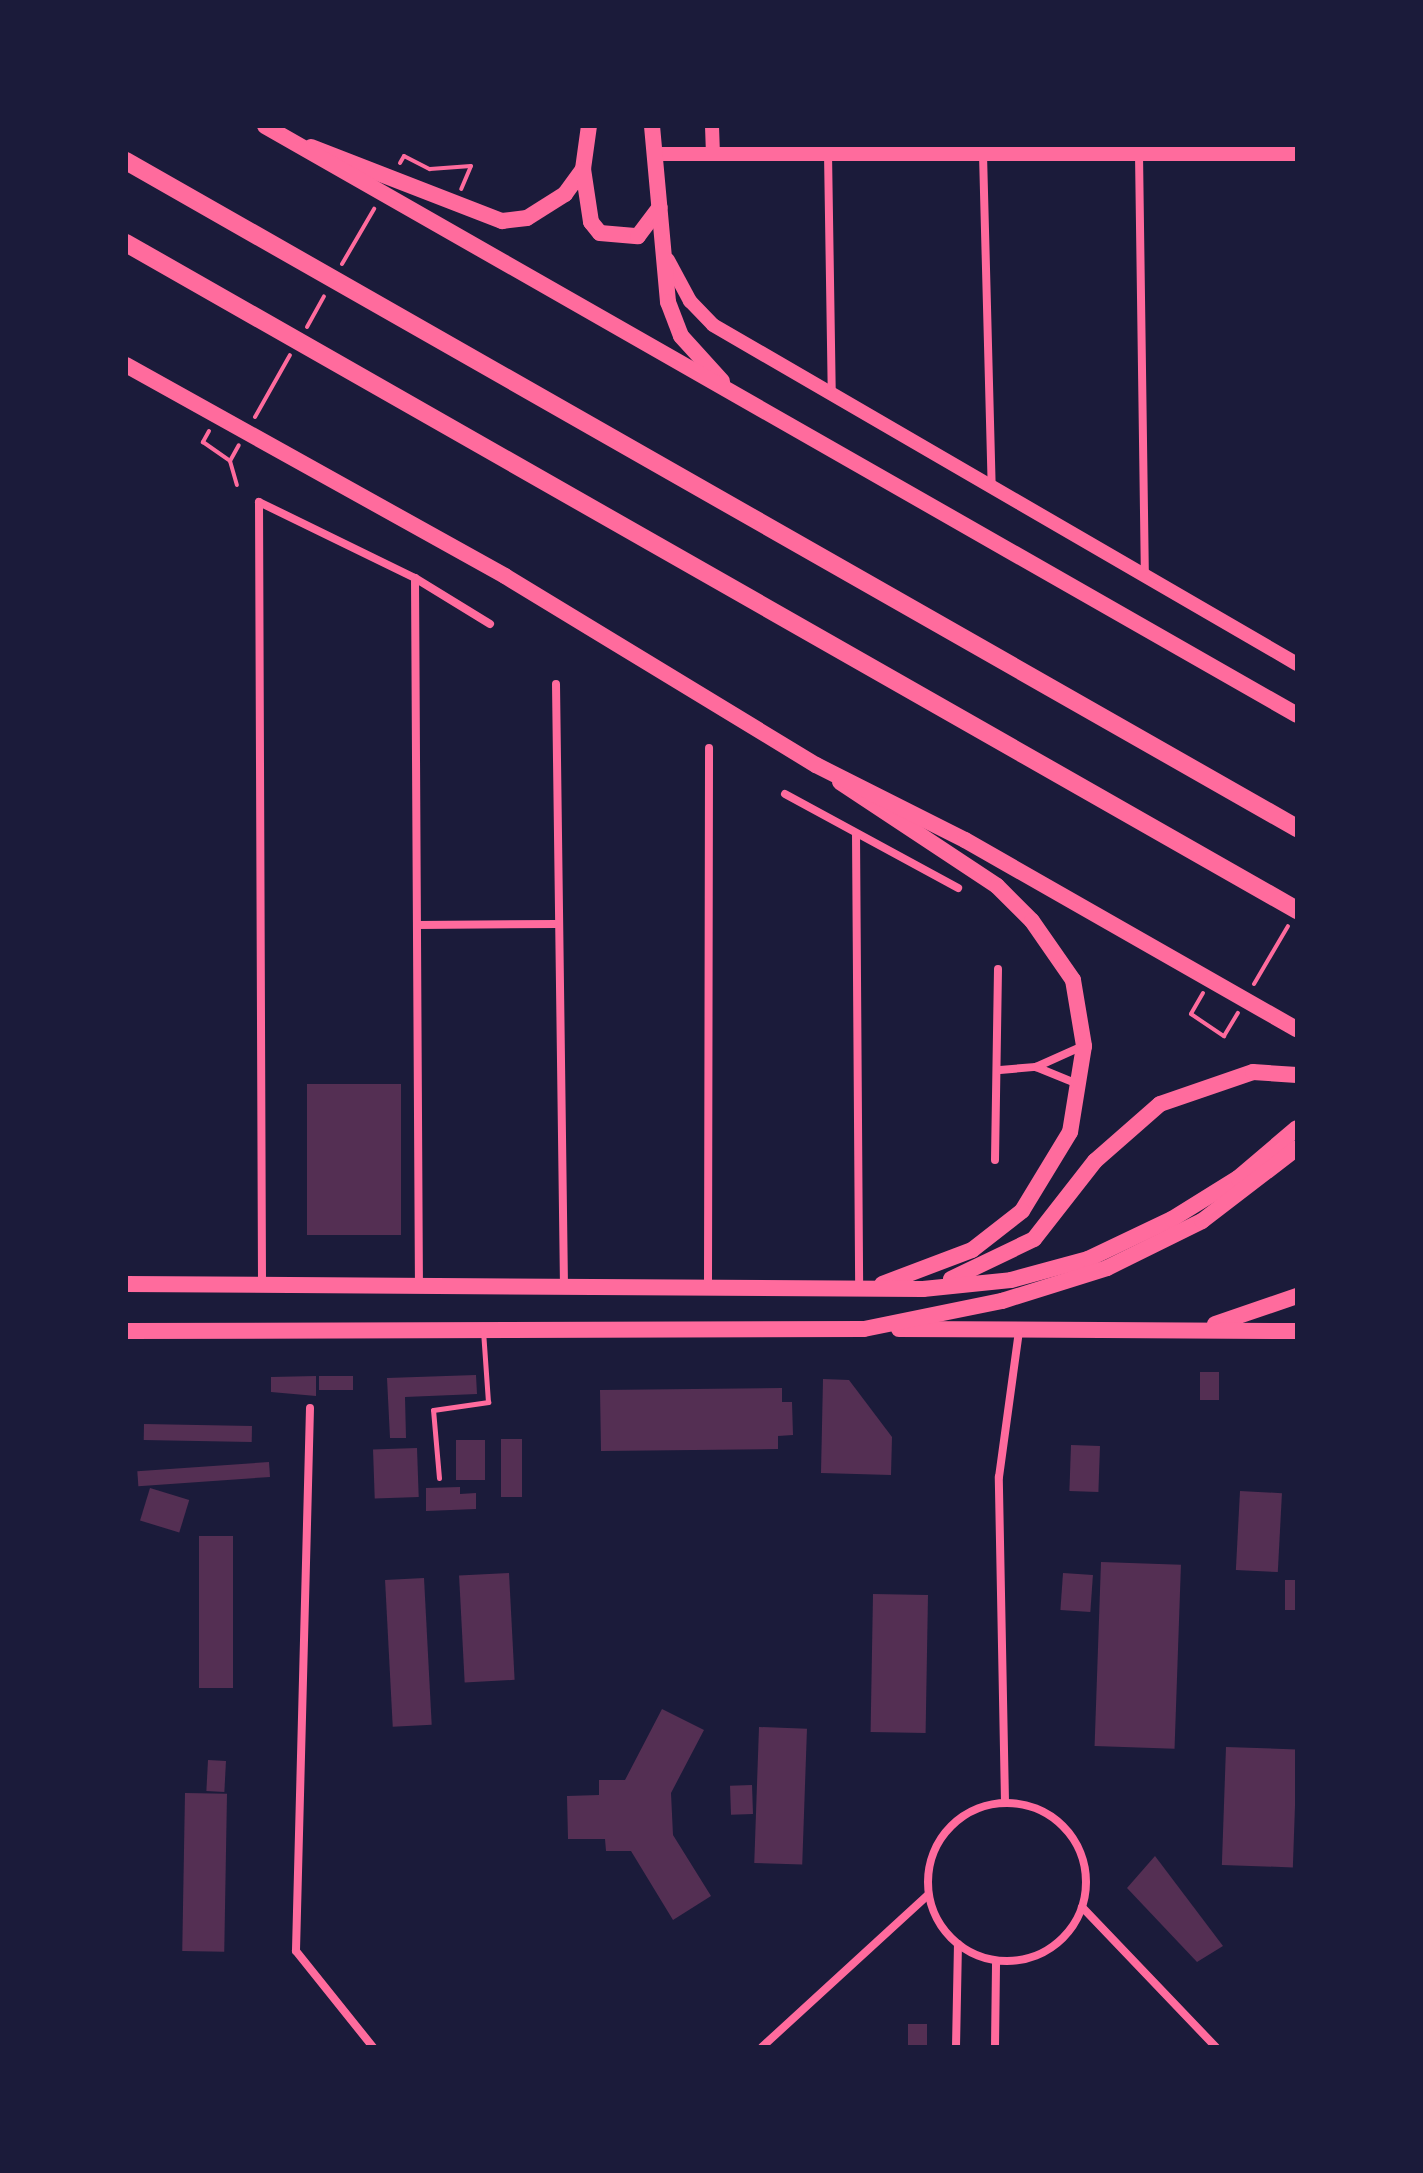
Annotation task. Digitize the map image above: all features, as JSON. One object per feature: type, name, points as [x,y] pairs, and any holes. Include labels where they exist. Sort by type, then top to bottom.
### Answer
[{"type":"highway","points":[[126,161],[1297,828]]},
{"type":"highway","points":[[126,243],[1297,910]]},
{"type":"main road","points":[[265,126],[722,381],[1297,715]]},
{"type":"main road","points":[[589,126],[583,169],[591,222],[600,233],[638,236],[660,206]]},
{"type":"main road","points":[[652,126],[673,319],[722,381]]},
{"type":"main road","points":[[291,140],[502,221],[546,209],[583,169]]},
{"type":"main road","points":[[126,365],[492,568],[816,765],[997,886],[1032,921],[1073,980],[1084,1046],[1082,1085],[1070,1132],[1022,1211],[972,1250],[877,1286]]},
{"type":"main road","points":[[816,765],[965,840],[1297,1029]]},
{"type":"main road","points":[[923,1289],[994,1264],[1034,1239],[1095,1161],[1160,1104],[1253,1072],[1297,1075]]},
{"type":"main road","points":[[126,1284],[877,1286],[923,1289],[1060,1268],[1172,1219],[1238,1178],[1297,1128]]},
{"type":"main road","points":[[864,1329],[1064,1283],[1202,1221],[1297,1148]]},
{"type":"main road","points":[[1174,1332],[1243,1319],[1297,1296]]},
{"type":"main road","points":[[126,1331],[1297,1331]]},
{"type":"street","points":[[712,126],[713,154]]},
{"type":"street","points":[[828,153],[832,397]]},
{"type":"street","points":[[654,154],[1297,154]]},
{"type":"street","points":[[983,154],[992,492]]},
{"type":"street","points":[[1139,154],[1145,581]]},
{"type":"street","points":[[665,248],[673,276],[713,325],[1145,581],[1297,664]]},
{"type":"street","points":[[262,1283],[259,502],[415,578],[490,624]]},
{"type":"street","points":[[415,578],[419,1284]]},
{"type":"street","points":[[556,684],[564,1285]]},
{"type":"street","points":[[708,1286],[709,748]]},
{"type":"street","points":[[785,794],[958,888]]},
{"type":"street","points":[[856,834],[859,1288]]},
{"type":"street","points":[[417,925],[557,924]]},
{"type":"street","points":[[995,1160],[1000,1070],[998,969]]},
{"type":"street","points":[[1000,1070],[1036,1067],[1084,1046]]},
{"type":"street","points":[[1036,1067],[1082,1085]]},
{"type":"street","points":[[1005,1802],[999,1477],[1019,1331]]},
{"type":"street","points":[[310,1408],[296,1951],[373,2047]]},
{"type":"street","points":[[956,2047],[958,1944],[928,1895],[933,1855],[955,1821],[1005,1802],[1053,1817],[1071,1835],[1084,1870],[1082,1907],[1049,1950],[996,1961],[958,1944]]},
{"type":"street","points":[[762,2047],[928,1895]]},
{"type":"street","points":[[1082,1907],[1216,2047]]},
{"type":"street","points":[[995,2047],[996,1961]]},
{"type":"lane","points":[[439,1478],[433,1410],[488,1402],[483,1330]]},
{"type":"path","points":[[396,170],[404,156],[430,169],[471,166]]},
{"type":"path","points":[[341,267],[380,198]]},
{"type":"path","points":[[301,336],[333,281]]},
{"type":"path","points":[[230,461],[293,350]]},
{"type":"path","points":[[203,442],[230,461],[237,485]]},
{"type":"path","points":[[1191,1014],[1224,1036],[1297,910]]},
{"type":"building","points":[[307,1084],[401,1084],[401,1235],[307,1235]]},
{"type":"building","points":[[1200,1372],[1219,1372],[1219,1400],[1200,1400]]},
{"type":"building","points":[[476,1375],[477,1394],[405,1397],[406,1438],[390,1438],[387,1378]]},
{"type":"building","points":[[316,1376],[316,1396],[271,1392],[271,1377]]},
{"type":"building","points":[[319,1376],[353,1376],[353,1390],[319,1390]]},
{"type":"building","points":[[823,1379],[849,1380],[892,1437],[891,1475],[821,1473]]},
{"type":"building","points":[[782,1388],[782,1402],[792,1402],[793,1435],[778,1436],[778,1449],[601,1451],[600,1390]]},
{"type":"building","points":[[144,1424],[252,1426],[252,1442],[144,1440]]},
{"type":"building","points":[[501,1439],[522,1439],[522,1497],[501,1497]]},
{"type":"building","points":[[456,1440],[485,1440],[485,1480],[456,1480]]},
{"type":"building","points":[[1071,1445],[1100,1446],[1098,1492],[1069,1491]]},
{"type":"building","points":[[417,1448],[419,1497],[375,1499],[373,1450]]},
{"type":"building","points":[[269,1462],[270,1477],[138,1486],[137,1471]]},
{"type":"building","points":[[460,1487],[460,1494],[476,1493],[476,1509],[426,1511],[426,1488]]},
{"type":"building","points":[[150,1488],[189,1500],[179,1533],[140,1521]]},
{"type":"building","points":[[1240,1491],[1282,1493],[1278,1572],[1236,1570]]},
{"type":"building","points":[[199,1536],[233,1536],[233,1688],[199,1688]]},
{"type":"building","points":[[1101,1562],[1181,1565],[1175,1749],[1095,1746]]},
{"type":"building","points":[[509,1573],[515,1680],[465,1682],[459,1576]]},
{"type":"building","points":[[1063,1573],[1093,1575],[1090,1612],[1060,1610]]},
{"type":"building","points":[[424,1578],[432,1725],[393,1727],[385,1580]]},
{"type":"building","points":[[1285,1580],[1297,1580],[1297,1610],[1285,1610]]},
{"type":"building","points":[[873,1594],[928,1595],[926,1733],[871,1732]]},
{"type":"building","points":[[662,1709],[704,1730],[671,1793],[673,1835],[711,1896],[673,1920],[631,1851],[606,1851],[605,1839],[568,1839],[567,1796],[599,1795],[599,1780],[625,1780]]},
{"type":"building","points":[[759,1727],[807,1729],[802,1865],[754,1863]]},
{"type":"building","points":[[1226,1747],[1297,1749],[1293,1867],[1222,1865]]},
{"type":"building","points":[[208,1760],[226,1761],[224,1792],[206,1791]]},
{"type":"building","points":[[752,1785],[753,1814],[731,1815],[730,1786]]},
{"type":"building","points":[[185,1793],[227,1794],[224,1952],[182,1951]]},
{"type":"building","points":[[1155,1856],[1223,1946],[1197,1962],[1127,1888]]},
{"type":"building","points":[[908,2024],[927,2024],[927,2045],[908,2045]]}]
